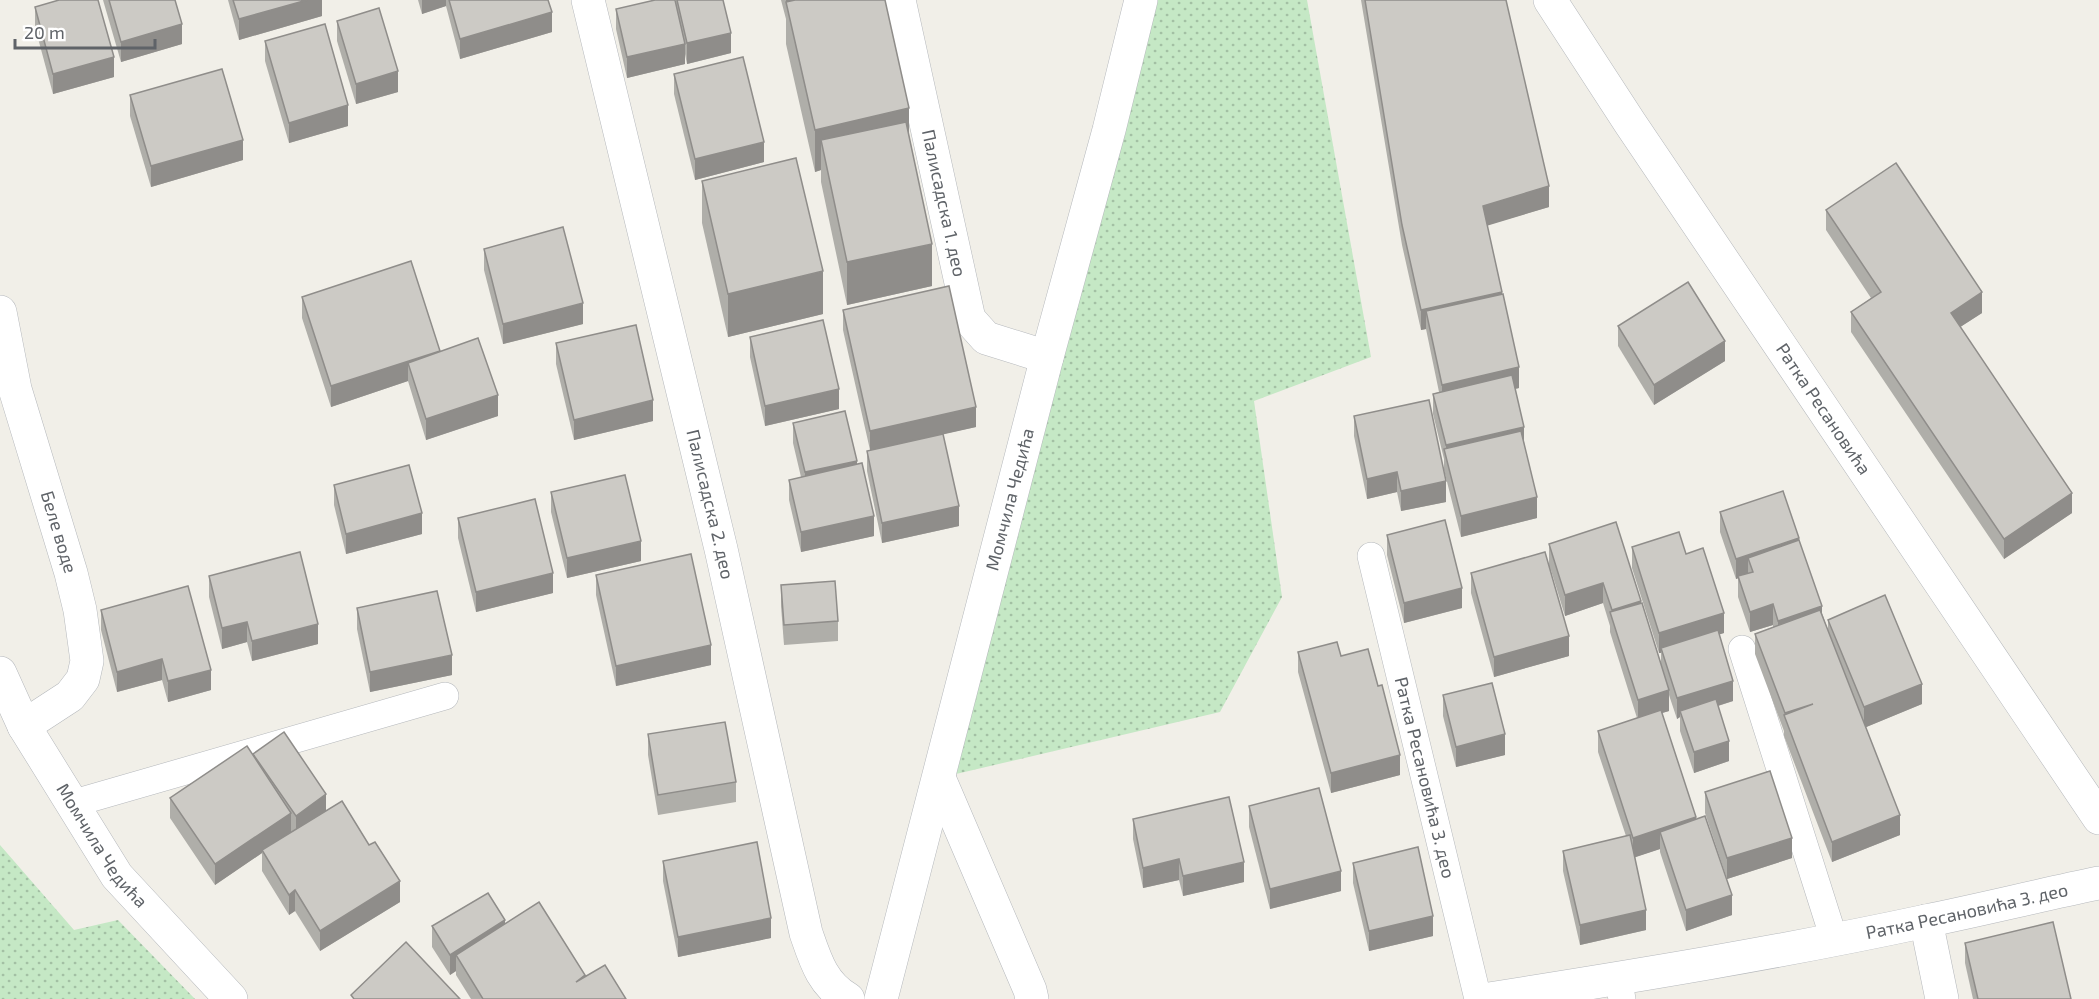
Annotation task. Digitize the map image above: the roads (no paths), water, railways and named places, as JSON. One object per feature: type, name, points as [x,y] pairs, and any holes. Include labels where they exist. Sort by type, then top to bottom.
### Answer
[{"type":"street","name":"Палисадска 2. део","points":[[588,0],[721,549],[806,933],[816,964],[829,985],[848,999]]},
{"type":"street","name":"Палисадска 1. део","points":[[898,0],[969,319],[986,338],[1047,357]]},
{"type":"street","name":"Момчила Чедића","points":[[881,999],[1141,0]]},
{"type":"street","name":"Ратка Ресановића","points":[[1550,0],[1630,123],[2099,818]]},
{"type":"street","name":"Беле воде","points":[[0,312],[15,389],[71,573],[80,610],[87,662],[83,679],[70,696],[24,726]]},
{"type":"street","name":"Момчила Чедића","points":[[0,673],[24,726],[117,876],[231,999]]},
{"type":"street","points":[[939,778],[1032,999]]},
{"type":"street","name":"Ратка Ресановића 3. део","points":[[1489,999],[1620,989],[1834,939],[2099,883]]},
{"type":"street","points":[[1926,921],[1942,999]]},
{"type":"lane","name":"Ратка Ресановића 3. део","points":[[1371,556],[1478,999]]},
{"type":"lane","points":[[1742,649],[1834,939]]},
{"type":"lane","points":[[71,804],[445,696]]}]
